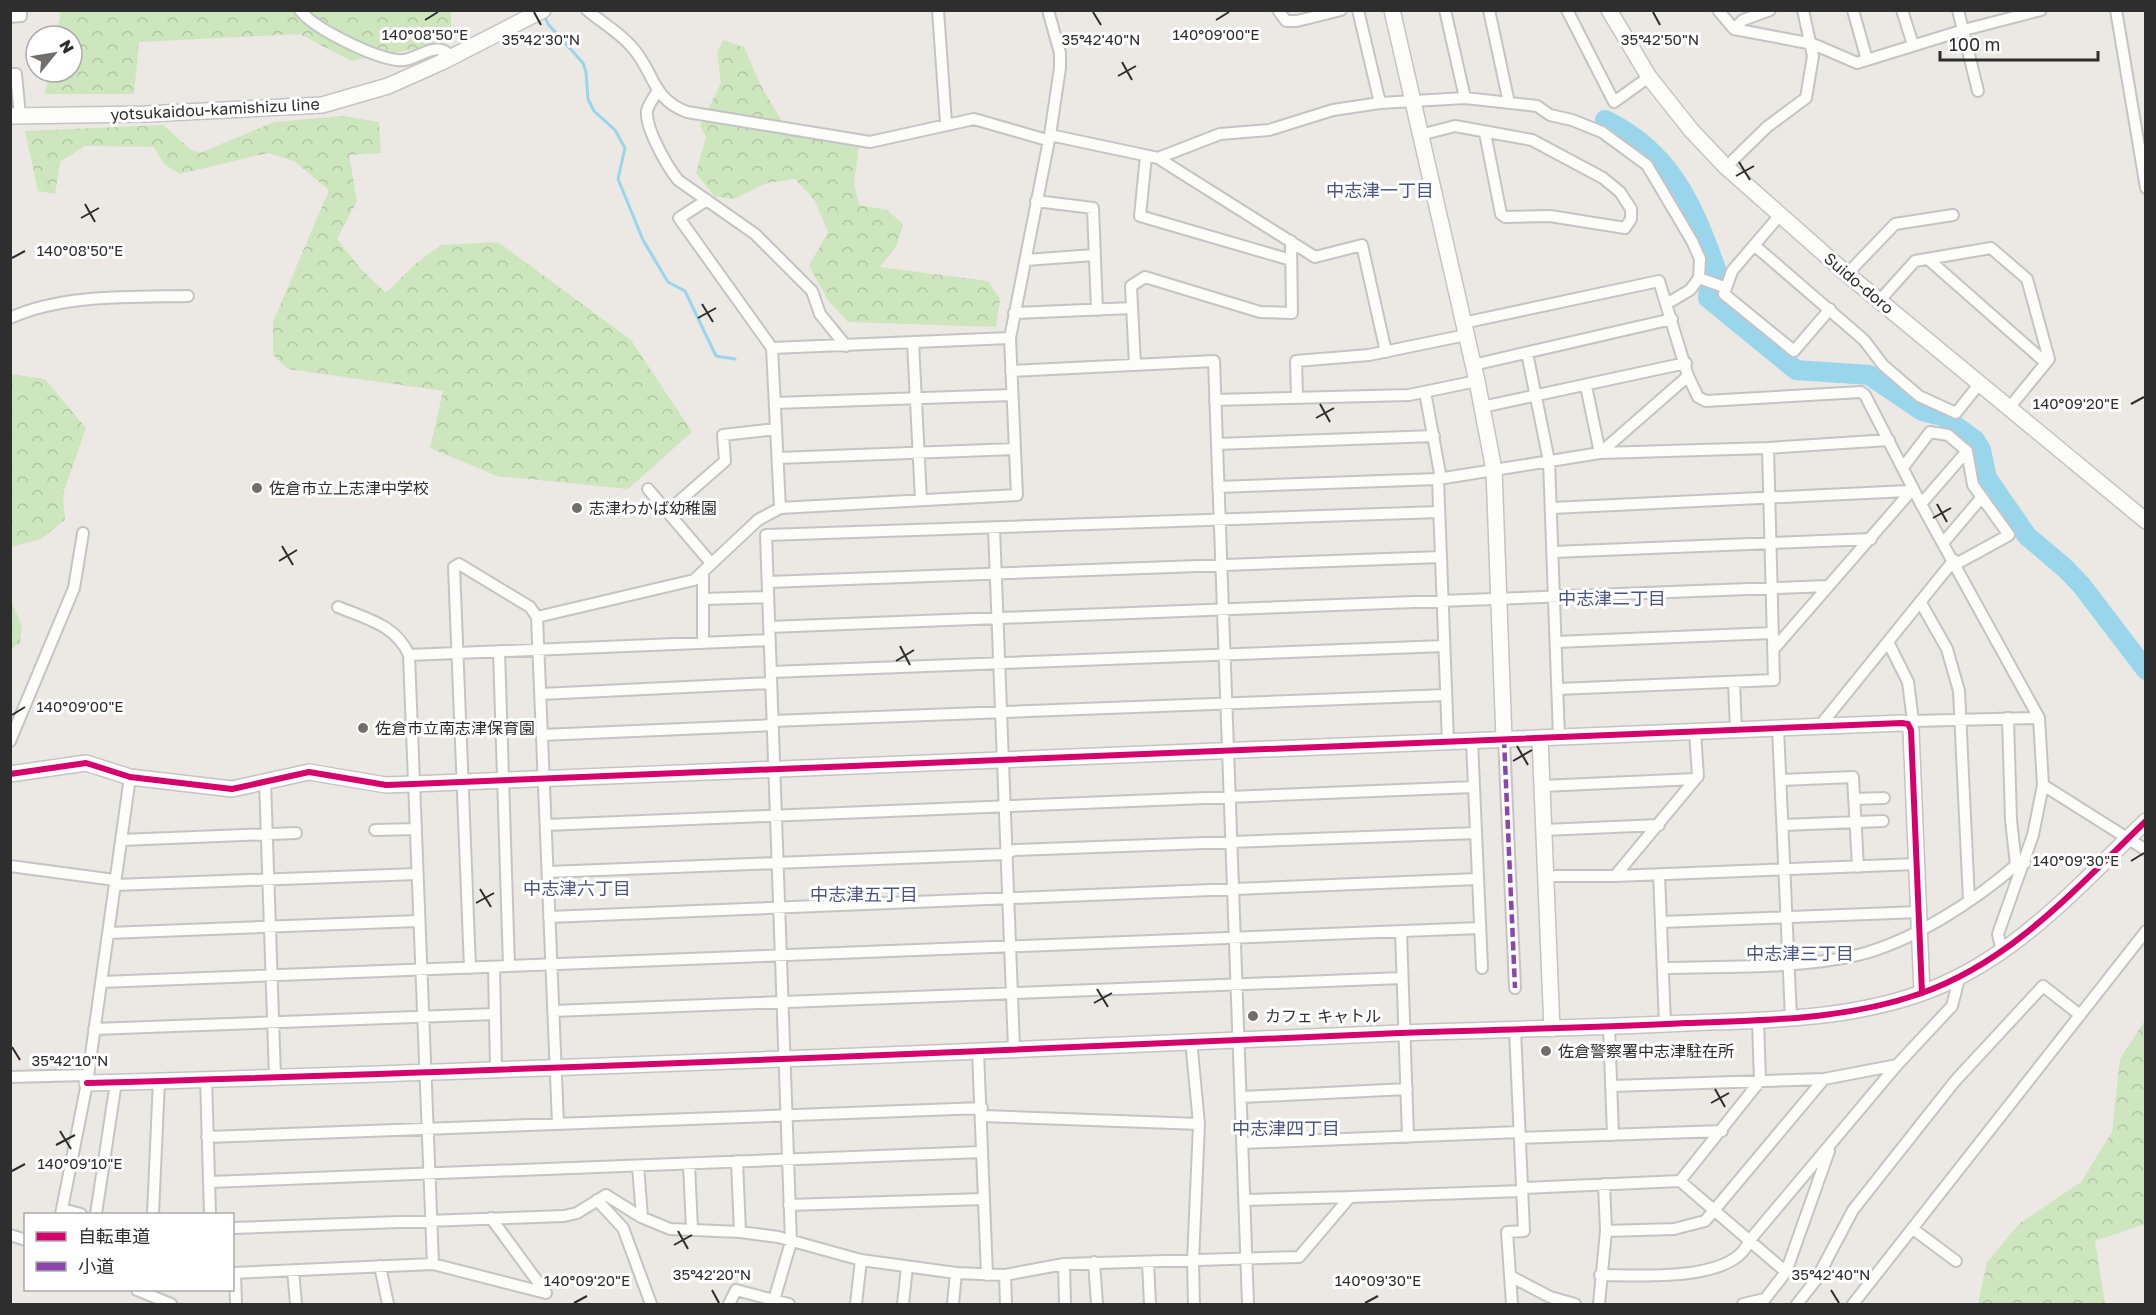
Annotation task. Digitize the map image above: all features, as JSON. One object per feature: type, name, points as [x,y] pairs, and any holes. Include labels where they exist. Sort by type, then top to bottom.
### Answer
[{"type":"street","points":[[10,16],[21,16],[21,10]]},
{"type":"street","points":[[300,10],[320,29],[394,60],[407,60],[430,49],[448,53],[452,57]]},
{"type":"street","name":"yotsukaidou-kamishizu line","points":[[15,116],[146,114],[322,105],[388,86],[452,57],[543,10]]},
{"type":"street","points":[[586,10],[632,46],[658,90],[674,108],[687,112],[870,142],[946,123],[974,119],[1049,137],[1152,157],[1315,257],[1362,245],[1386,352]]},
{"type":"street","points":[[938,10],[946,123]]},
{"type":"street","points":[[537,617],[694,580],[758,520],[780,508],[1017,495],[1010,338],[1049,137],[1060,53],[1048,10]]},
{"type":"street","points":[[1278,10],[1286,21],[1297,21],[1341,10]]},
{"type":"street","points":[[1358,10],[1380,103]]},
{"type":"street","points":[[1392,10],[1477,381],[1494,470],[1515,988]]},
{"type":"street","points":[[1445,10],[1465,98]]},
{"type":"street","points":[[1489,10],[1509,103]]},
{"type":"street","points":[[1567,10],[1614,102],[1649,77]]},
{"type":"street","name":"Suido-doro","points":[[1609,10],[1649,77],[1691,130],[1726,167],[1848,274],[2145,520]]},
{"type":"street","points":[[1718,10],[1734,29],[1813,44],[1857,63],[2011,14],[2041,10]]},
{"type":"street","points":[[1734,29],[1743,20],[1756,13],[1770,10]]},
{"type":"street","points":[[1726,167],[1767,127],[1806,98],[1813,44],[1803,10]]},
{"type":"street","points":[[1853,10],[1868,60]]},
{"type":"street","points":[[1902,10],[1913,45]]},
{"type":"street","points":[[1958,10],[1978,91]]},
{"type":"street","points":[[2116,10],[2145,188]]},
{"type":"street","points":[[10,74],[16,74],[15,116]]},
{"type":"street","points":[[658,90],[647,111],[650,129],[669,168],[678,180],[755,234],[812,291],[820,314],[846,346]]},
{"type":"street","points":[[1152,157],[1220,134],[1269,130],[1333,110],[1380,103],[1465,98],[1537,106],[1550,115],[1572,120],[1602,132],[1640,157],[1657,178],[1700,259],[1699,278],[1690,290],[1668,303]]},
{"type":"street","points":[[1420,135],[1455,126],[1532,140],[1603,178],[1620,192],[1631,208],[1630,219],[1625,228],[1550,216],[1505,217],[1501,214],[1485,133]]},
{"type":"street","points":[[1152,157],[1140,216],[1291,260]]},
{"type":"street","points":[[707,200],[679,218],[772,348],[780,508]]},
{"type":"street","points":[[1036,201],[1093,208],[1097,310]]},
{"type":"street","points":[[1780,215],[1732,271],[1724,287],[1724,294],[1794,351],[1830,309]]},
{"type":"street","points":[[1848,274],[1895,224],[1953,215]]},
{"type":"street","points":[[1135,365],[1131,286],[1145,277],[1260,312],[1292,313],[1291,241]]},
{"type":"street","points":[[1754,245],[1864,340],[1883,365],[1919,396],[1956,413],[1980,383]]},
{"type":"street","points":[[1880,300],[1915,261],[1991,248],[2027,279],[2049,359],[2009,408]]},
{"type":"street","points":[[1026,260],[1094,255]]},
{"type":"street","points":[[1928,259],[2046,363]]},
{"type":"street","points":[[1699,278],[1724,287]]},
{"type":"street","points":[[1297,397],[1296,361],[1386,352],[1464,329],[1659,281],[1668,303],[1688,376],[1698,397],[1706,401],[1860,392],[1866,395],[1904,466],[1912,490],[1955,562],[2039,718],[2043,785],[1998,934],[2002,952]]},
{"type":"street","points":[[10,318],[27,310],[101,298],[188,296]]},
{"type":"street","points":[[1014,313],[1132,308]]},
{"type":"street","points":[[1473,365],[1672,319]]},
{"type":"street","points":[[772,348],[1010,338]]},
{"type":"street","points":[[913,342],[921,500]]},
{"type":"street","points":[[1527,353],[1549,461],[1559,737]]},
{"type":"street","points":[[1011,371],[1214,361],[1248,1305]]},
{"type":"street","points":[[1482,407],[1686,363]]},
{"type":"street","points":[[1600,453],[1688,376]]},
{"type":"street","points":[[1215,400],[1425,392],[1477,381]]},
{"type":"street","points":[[1586,386],[1600,453]]},
{"type":"street","points":[[1425,392],[1434,436],[1439,479],[1448,741]]},
{"type":"street","points":[[775,403],[1012,395]]},
{"type":"street","points":[[668,511],[725,461],[723,435],[776,429]]},
{"type":"street","points":[[1818,727],[1955,562],[2009,535],[1973,485],[1967,451],[1948,435],[1930,432],[1904,466]]},
{"type":"street","points":[[1217,444],[1434,436]]},
{"type":"street","points":[[1218,487],[1439,479],[1600,453],[1768,448],[1889,440]]},
{"type":"street","points":[[1558,689],[1774,680],[1768,448]]},
{"type":"street","points":[[778,458],[1015,449]]},
{"type":"street","points":[[1922,504],[1967,451]]},
{"type":"street","points":[[648,489],[711,563]]},
{"type":"street","points":[[1552,508],[1912,490]]},
{"type":"street","points":[[1773,650],[1912,490]]},
{"type":"street","points":[[1943,543],[1982,497]]},
{"type":"street","points":[[774,1300],[791,1242],[766,535],[1439,512]]},
{"type":"street","points":[[994,528],[1014,1048]]},
{"type":"street","points":[[10,741],[74,588],[84,533]]},
{"type":"street","points":[[1553,552],[1871,539]]},
{"type":"street","points":[[768,582],[1441,557]]},
{"type":"street","points":[[470,968],[454,567],[459,564],[530,607],[537,617],[558,1124]]},
{"type":"street","points":[[703,572],[703,642]]},
{"type":"street","points":[[769,627],[1827,586]]},
{"type":"street","points":[[704,599],[768,597]]},
{"type":"street","points":[[1921,603],[1947,649],[1954,669],[1960,720],[1969,900]]},
{"type":"street","points":[[338,607],[389,628],[398,636],[409,655],[433,1264]]},
{"type":"street","points":[[1556,642],[1773,633]]},
{"type":"street","points":[[409,655],[770,640]]},
{"type":"street","points":[[1888,642],[1908,682],[1922,993]]},
{"type":"street","points":[[771,672],[1444,646]]},
{"type":"street","points":[[500,651],[509,966]]},
{"type":"street","points":[[1734,682],[1736,730]]},
{"type":"street","points":[[540,694],[771,683]]},
{"type":"street","points":[[542,735],[1226,701],[1446,695]]},
{"type":"street","points":[[2008,718],[2011,820],[2020,864]]},
{"type":"street","points":[[10,774],[86,763],[130,777],[232,789],[309,772],[386,785],[774,767],[2039,718]]},
{"type":"street","points":[[1778,728],[1791,1018]]},
{"type":"street","points":[[1615,876],[1698,776],[1695,732]]},
{"type":"street","points":[[1540,738],[1552,1029]]},
{"type":"street","points":[[1472,741],[1482,968]]},
{"type":"street","points":[[61,1212],[87,1079],[130,777]]},
{"type":"street","points":[[1781,780],[1853,777],[1858,867]]},
{"type":"street","points":[[1542,786],[1695,779]]},
{"type":"street","points":[[265,781],[274,1077]]},
{"type":"street","points":[[2043,785],[2145,850]]},
{"type":"street","points":[[546,825],[776,818],[1230,796],[1474,787]]},
{"type":"street","points":[[1854,799],[1884,798]]},
{"type":"street","points":[[1783,825],[1883,821]]},
{"type":"street","points":[[10,1077],[116,1082],[425,1072],[978,1051],[1191,1040],[1552,1029],[1791,1018],[1864,1010],[1922,993],[1959,978],[2020,940],[2145,821]]},
{"type":"street","points":[[1544,830],[1659,825]]},
{"type":"street","points":[[375,830],[415,828]]},
{"type":"street","points":[[121,840],[296,833]]},
{"type":"street","points":[[548,872],[1006,854],[1014,850],[1476,833]]},
{"type":"street","points":[[1545,876],[1615,876],[1916,864]]},
{"type":"street","points":[[1663,968],[1789,963],[1856,955],[1877,949],[1919,930],[1969,900],[2020,864]]},
{"type":"street","points":[[10,866],[115,882],[417,874]]},
{"type":"street","points":[[1659,874],[1665,1024]]},
{"type":"street","points":[[549,917],[1478,879]]},
{"type":"street","points":[[1661,922],[1919,912]]},
{"type":"street","points":[[108,933],[418,921]]},
{"type":"street","points":[[101,982],[1480,928]]},
{"type":"street","points":[[1401,931],[1408,1137]]},
{"type":"street","points":[[1853,1305],[2145,931]]},
{"type":"street","points":[[494,967],[496,1068]]},
{"type":"street","points":[[553,1011],[1402,978]]},
{"type":"street","points":[[1600,1275],[1701,1272],[1738,1256],[1746,1250],[1749,1241],[1898,1065],[1952,1006],[1959,978]]},
{"type":"street","points":[[1797,1305],[1816,1280],[1853,1210],[1955,1081],[2043,986],[2080,1015]]},
{"type":"street","points":[[94,1029],[495,1014]]},
{"type":"street","points":[[1680,1181],[1760,1081],[1758,1020]]},
{"type":"street","points":[[1610,1026],[1613,1135]]},
{"type":"street","points":[[1512,1305],[1507,1232],[1524,1231],[1515,1030]]},
{"type":"street","points":[[1191,1040],[1199,1124],[1193,1261],[1194,1305]]},
{"type":"street","points":[[978,1051],[987,1275]]},
{"type":"street","points":[[1611,1086],[1824,1079],[1898,1065]]},
{"type":"street","points":[[206,1078],[210,1213]]},
{"type":"street","points":[[1606,1231],[1674,1229],[1705,1221],[1715,1212],[1824,1079]]},
{"type":"street","points":[[153,1213],[159,1080]]},
{"type":"street","points":[[96,1213],[116,1082]]},
{"type":"street","points":[[1242,1096],[1407,1089]]},
{"type":"street","points":[[207,1137],[786,1115],[982,1112],[1199,1124]]},
{"type":"street","points":[[1243,1143],[1408,1137],[1613,1135],[1722,1131]]},
{"type":"street","points":[[1743,1305],[1765,1299],[1786,1272],[1832,1145]]},
{"type":"street","points":[[209,1182],[982,1152]]},
{"type":"street","points":[[737,1161],[740,1232]]},
{"type":"street","points":[[689,1164],[692,1229]]},
{"type":"street","points":[[638,1166],[642,1216]]},
{"type":"street","points":[[1245,1200],[1522,1190],[1680,1181],[1786,1272]]},
{"type":"street","points":[[1599,1305],[1600,1275],[1606,1231],[1604,1184]]},
{"type":"street","points":[[234,1228],[564,1216],[577,1214],[606,1195],[670,1229],[740,1232],[778,1237],[861,1260],[956,1273],[1005,1275],[1064,1264],[1299,1257],[1350,1197]]},
{"type":"street","points":[[789,1205],[984,1199]]},
{"type":"street","points":[[597,1200],[623,1228],[646,1302]]},
{"type":"street","points":[[236,1305],[234,1273],[380,1266],[433,1264],[546,1293],[491,1218]]},
{"type":"street","points":[[1913,1229],[1956,1260]]},
{"type":"street","points":[[856,1305],[861,1260]]},
{"type":"street","points":[[1148,1262],[1150,1305]]},
{"type":"street","points":[[1094,1263],[1097,1305]]},
{"type":"street","points":[[1064,1264],[1065,1305]]},
{"type":"street","points":[[380,1266],[388,1305]]},
{"type":"street","points":[[903,1305],[907,1267]]},
{"type":"street","points":[[293,1270],[296,1305]]},
{"type":"street","points":[[953,1305],[956,1273]]},
{"type":"street","points":[[1005,1275],[1006,1305]]},
{"type":"street","points":[[1510,1276],[1550,1297],[1575,1305]]},
{"type":"street","points":[[729,1305],[736,1290],[789,1305]]},
{"type":"street","points":[[139,1291],[171,1305]]},
{"type":"green space","points":[[61,11],[451,11],[451,28],[430,46],[351,61],[300,34],[139,42],[134,94],[45,94],[47,84],[84,84],[84,24],[58,24]]},
{"type":"green space","points":[[723,40],[744,47],[760,84],[790,135],[859,145],[854,183],[859,205],[887,210],[903,224],[897,245],[880,267],[988,281],[1000,299],[996,327],[848,322],[828,300],[809,266],[828,232],[815,201],[795,179],[767,183],[733,199],[714,196],[696,173],[706,137],[700,126],[721,83],[717,53]]},
{"type":"green space","points":[[343,116],[379,122],[381,153],[349,155],[357,201],[337,239],[360,268],[386,293],[414,265],[441,245],[498,242],[631,340],[692,432],[628,489],[497,476],[430,448],[443,391],[288,369],[273,355],[273,322],[329,190],[294,161],[268,153],[180,174],[164,164],[154,147],[85,146],[60,162],[55,194],[38,191],[25,131],[163,125],[190,149],[200,153],[274,122]]},
{"type":"green space","points":[[11,374],[45,379],[86,428],[63,494],[65,520],[41,539],[11,547]]},
{"type":"green space","points":[[10,599],[22,626],[20,643],[11,649]]},
{"type":"green space","points":[[2145,1020],[2145,1224],[2095,1241],[2105,1304],[1978,1304],[1987,1262],[2019,1224],[2081,1182],[2112,1132],[2120,1059]]},
{"type":"waterway","points":[[544,15],[548,24],[583,63],[588,99],[594,111],[615,130],[625,148],[618,179],[643,240],[668,282],[685,291],[716,356],[735,359]]},
{"type":"waterway","points":[[1605,120],[1647,147],[1663,164],[1688,201],[1716,269],[1708,298],[1796,370],[1869,375],[1922,411],[1942,416],[1975,440],[1981,450],[1987,478],[2027,536],[2066,569],[2082,586],[2146,670]]},
{"type":"marked path","points":[[1504,739],[1515,988]]},
{"type":"cycle path","points":[[10,774],[86,763],[130,777],[232,789],[309,772],[386,785],[1902,723],[1908,724],[1911,730],[1922,993]]},
{"type":"cycle path","points":[[87,1083],[732,1061],[1746,1021],[1833,1014],[1891,1003],[1919,994],[1953,980],[1984,963],[2041,921],[2146,821]]},
{"type":"place","name":"佐倉市立上志津中学校","points":[[257,488]]},
{"type":"place","name":"志津わかば幼稚園","points":[[577,508]]},
{"type":"place","name":"佐倉市立南志津保育園","points":[[363,728]]},
{"type":"place","name":"カフェ キャトル","points":[[1253,1016]]},
{"type":"place","name":"佐倉警察署中志津駐在所","points":[[1546,1051]]},
{"type":"district","name":"中志津一丁目","points":[[1380,190]]},
{"type":"district","name":"中志津二丁目","points":[[1612,598]]},
{"type":"district","name":"中志津六丁目","points":[[577,888]]},
{"type":"district","name":"中志津五丁目","points":[[864,894]]},
{"type":"district","name":"中志津三丁目","points":[[1800,953]]},
{"type":"district","name":"中志津四丁目","points":[[1286,1128]]}]
